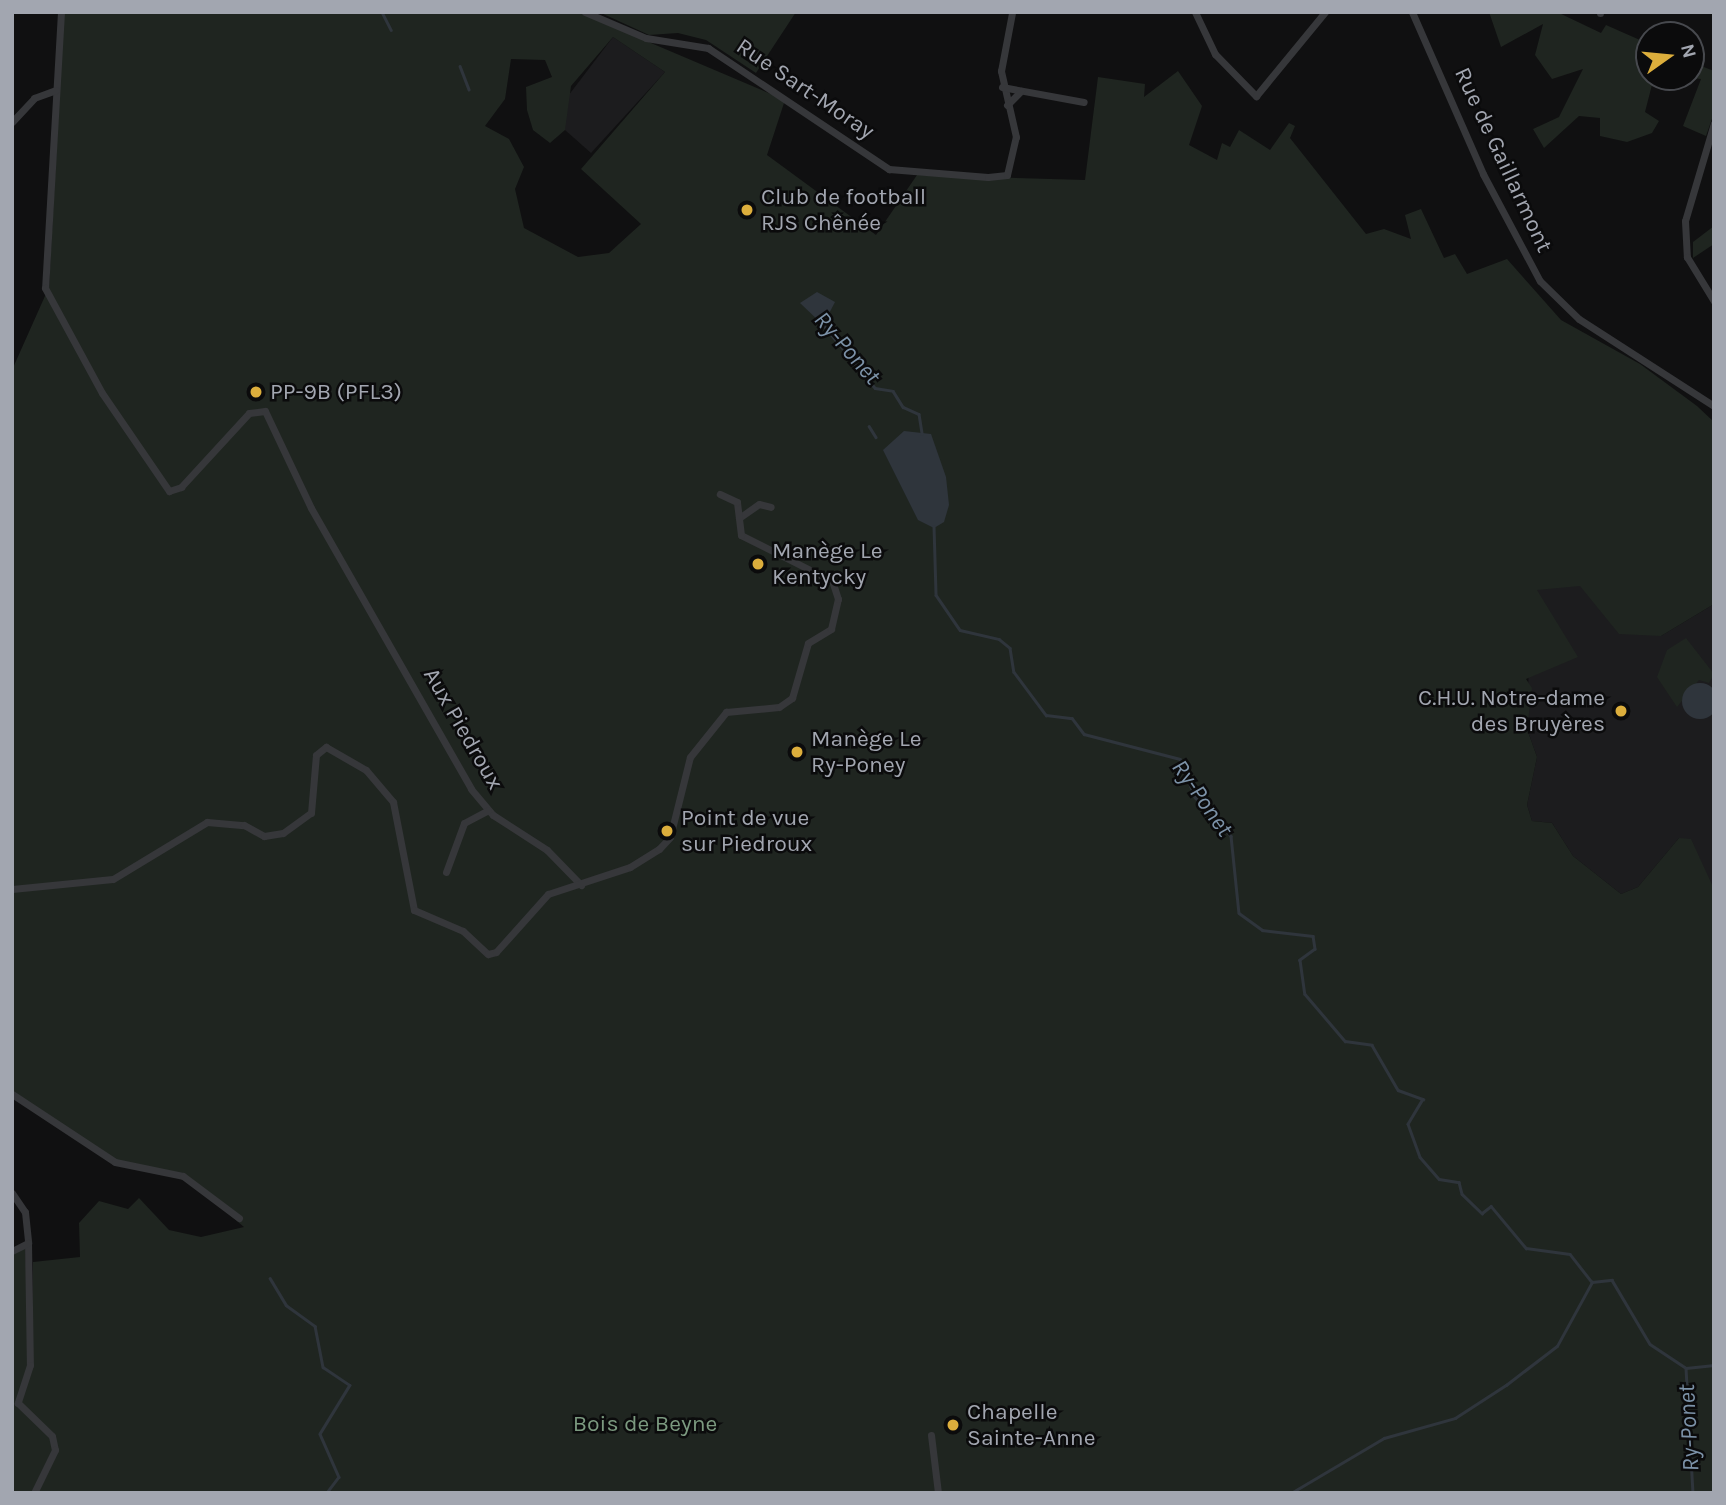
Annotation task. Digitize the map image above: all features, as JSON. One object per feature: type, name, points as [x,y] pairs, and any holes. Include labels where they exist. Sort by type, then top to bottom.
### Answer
[{"type":"street","points":[[12,122],[34,97],[56,90],[61,12]]},
{"type":"street","name":"Rue Sart-Moray","points":[[585,12],[646,38],[708,48],[889,169],[1007,175],[1016,137],[1007,105]]},
{"type":"street","points":[[1021,91],[1007,105],[1002,87],[1010,13],[1023,12]]},
{"type":"street","points":[[1195,12],[1215,54],[1256,96],[1325,12]]},
{"type":"street","name":"Rue de Gaillarmont","points":[[1412,12],[1483,174],[1540,281],[1579,319],[1714,406]]},
{"type":"street","points":[[1002,87],[1084,102]]},
{"type":"street","name":"Aux Piedroux","points":[[56,90],[47,300],[167,490],[181,487],[248,413],[265,411],[312,509],[488,810],[547,850],[581,885]]},
{"type":"street","points":[[1714,123],[1685,221],[1687,257],[1714,301]]},
{"type":"street","points":[[12,889],[113,879],[207,822],[244,825],[264,836],[283,833],[311,813],[316,755],[326,747],[366,770],[393,802],[406,890],[421,916],[463,931],[492,954],[538,903],[630,867],[665,843],[691,757],[726,712],[779,706],[792,698],[808,643],[831,629],[838,599],[832,581],[741,535],[737,502],[720,494]]},
{"type":"street","points":[[739,519],[759,504],[771,507]]},
{"type":"street","points":[[446,872],[464,823],[488,810]]},
{"type":"street","points":[[12,1094],[94,1151],[115,1162],[183,1176],[239,1218]]},
{"type":"street","points":[[12,1193],[25,1212],[30,1365],[15,1405],[52,1436],[55,1450],[34,1493]]},
{"type":"street","points":[[12,1251],[28,1243]]},
{"type":"street","points":[[931,1435],[938,1493]]},
{"type":"shaded area","points":[[613,37],[665,72],[591,153],[565,130],[565,100]]},
{"type":"shaded area","points":[[817,292],[835,302],[823,325],[800,303]]},
{"type":"shaded area","points":[[904,431],[931,434],[946,477],[949,505],[944,522],[934,528],[918,520],[883,450]]},
{"type":"shaded area","name":"C.H.U. Notre-dame des Bruyères","points":[[1631,544],[1661,636],[1714,604],[1714,893],[1679,838],[1638,887],[1621,894],[1573,856],[1552,823],[1532,821],[1527,805],[1537,757],[1527,729],[1531,587]]},
{"type":"shaded area","points":[[1700,683],[1713,688],[1718,701],[1713,714],[1700,719],[1687,714],[1682,701],[1687,688]]},
{"type":"green space","name":"Bois de Beyne","points":[[64,12],[578,12],[785,100],[767,155],[876,235],[917,175],[1085,180],[1098,77],[1145,84],[1144,97],[1178,71],[1202,106],[1189,145],[1217,160],[1222,143],[1230,147],[1239,130],[1270,150],[1289,123],[1295,126],[1290,138],[1366,234],[1384,229],[1411,239],[1405,215],[1421,209],[1444,258],[1455,254],[1467,274],[1507,259],[1561,320],[1640,364],[1697,406],[1714,422],[1714,604],[1661,636],[1619,634],[1580,586],[1537,590],[1578,657],[1526,679],[1532,688],[1527,729],[1537,757],[1527,805],[1532,821],[1552,823],[1573,856],[1621,894],[1638,887],[1679,838],[1691,839],[1714,889],[1714,1493],[12,1493],[12,1253],[25,1248],[32,1369],[33,1262],[80,1257],[79,1223],[99,1201],[128,1209],[139,1198],[169,1230],[201,1237],[244,1227],[183,1176],[115,1162],[12,1093],[12,370],[49,287]],"holes":[[[613,37],[665,72],[581,169],[641,224],[609,253],[578,257],[524,228],[515,189],[524,167],[509,139],[485,126],[505,99],[511,59],[545,60],[552,77],[526,87],[527,110],[533,130],[550,143],[565,130],[571,86]]]},
{"type":"green space","points":[[599,12],[796,12],[756,73],[706,40],[678,33],[649,35]]},
{"type":"green space","points":[[1489,12],[1557,12],[1601,33],[1606,25],[1635,38],[1635,91],[1650,91],[1645,112],[1659,121],[1652,133],[1627,142],[1600,136],[1600,118],[1579,116],[1544,148],[1533,129],[1559,117],[1583,69],[1552,79],[1535,55],[1543,24],[1501,47]]},
{"type":"green space","points":[[1705,67],[1714,71],[1714,113],[1706,136],[1683,126],[1696,91],[1705,91]]},
{"type":"green space","points":[[1714,226],[1714,244],[1693,258],[1693,242]]},
{"type":"green space","points":[[1686,638],[1714,674],[1709,683],[1699,680],[1677,707],[1657,677],[1667,650]]},
{"type":"waterway","name":"Ry-Ponet","points":[[382,12],[391,30]]},
{"type":"waterway","name":"Ry-Ponet","points":[[460,66],[469,89]]},
{"type":"waterway","name":"Ry-Ponet","points":[[821,322],[875,388],[893,391],[903,407],[919,414],[922,434]]},
{"type":"waterway","name":"Ry-Ponet","points":[[869,426],[876,437]]},
{"type":"waterway","name":"Ry-Ponet","points":[[934,526],[936,595],[960,630],[999,639],[1010,648],[1014,672],[1046,715],[1072,718],[1084,734],[1180,759],[1195,797],[1231,836],[1239,913],[1262,930],[1313,936],[1315,949],[1300,960],[1305,994],[1345,1041],[1372,1045],[1398,1090],[1423,1099],[1408,1124],[1420,1157],[1439,1179],[1459,1182],[1462,1194],[1482,1213],[1491,1206],[1526,1248],[1570,1254],[1592,1282],[1612,1280],[1650,1344],[1686,1368],[1693,1493]]},
{"type":"waterway","points":[[270,1278],[286,1305],[315,1326],[323,1367],[350,1385],[320,1434],[339,1477],[327,1493]]},
{"type":"waterway","points":[[1291,1493],[1384,1438],[1455,1418],[1506,1385],[1557,1346],[1592,1282]]},
{"type":"waterway","points":[[1686,1368],[1714,1365]]},
{"type":"place","name":"Club de football RJS Chênée","points":[[747,210]]},
{"type":"place","name":"PP-9B (PFL3)","points":[[256,392]]},
{"type":"place","name":"Manège Le Kentycky","points":[[758,564]]},
{"type":"place","name":"C.H.U. Notre-dame des Bruyères","points":[[1621,711]]},
{"type":"place","name":"Manège Le Ry-Poney","points":[[797,752]]},
{"type":"place","name":"Point de vue sur Piedroux","points":[[667,831]]},
{"type":"place","name":"Chapelle Sainte-Anne","points":[[953,1425]]}]
